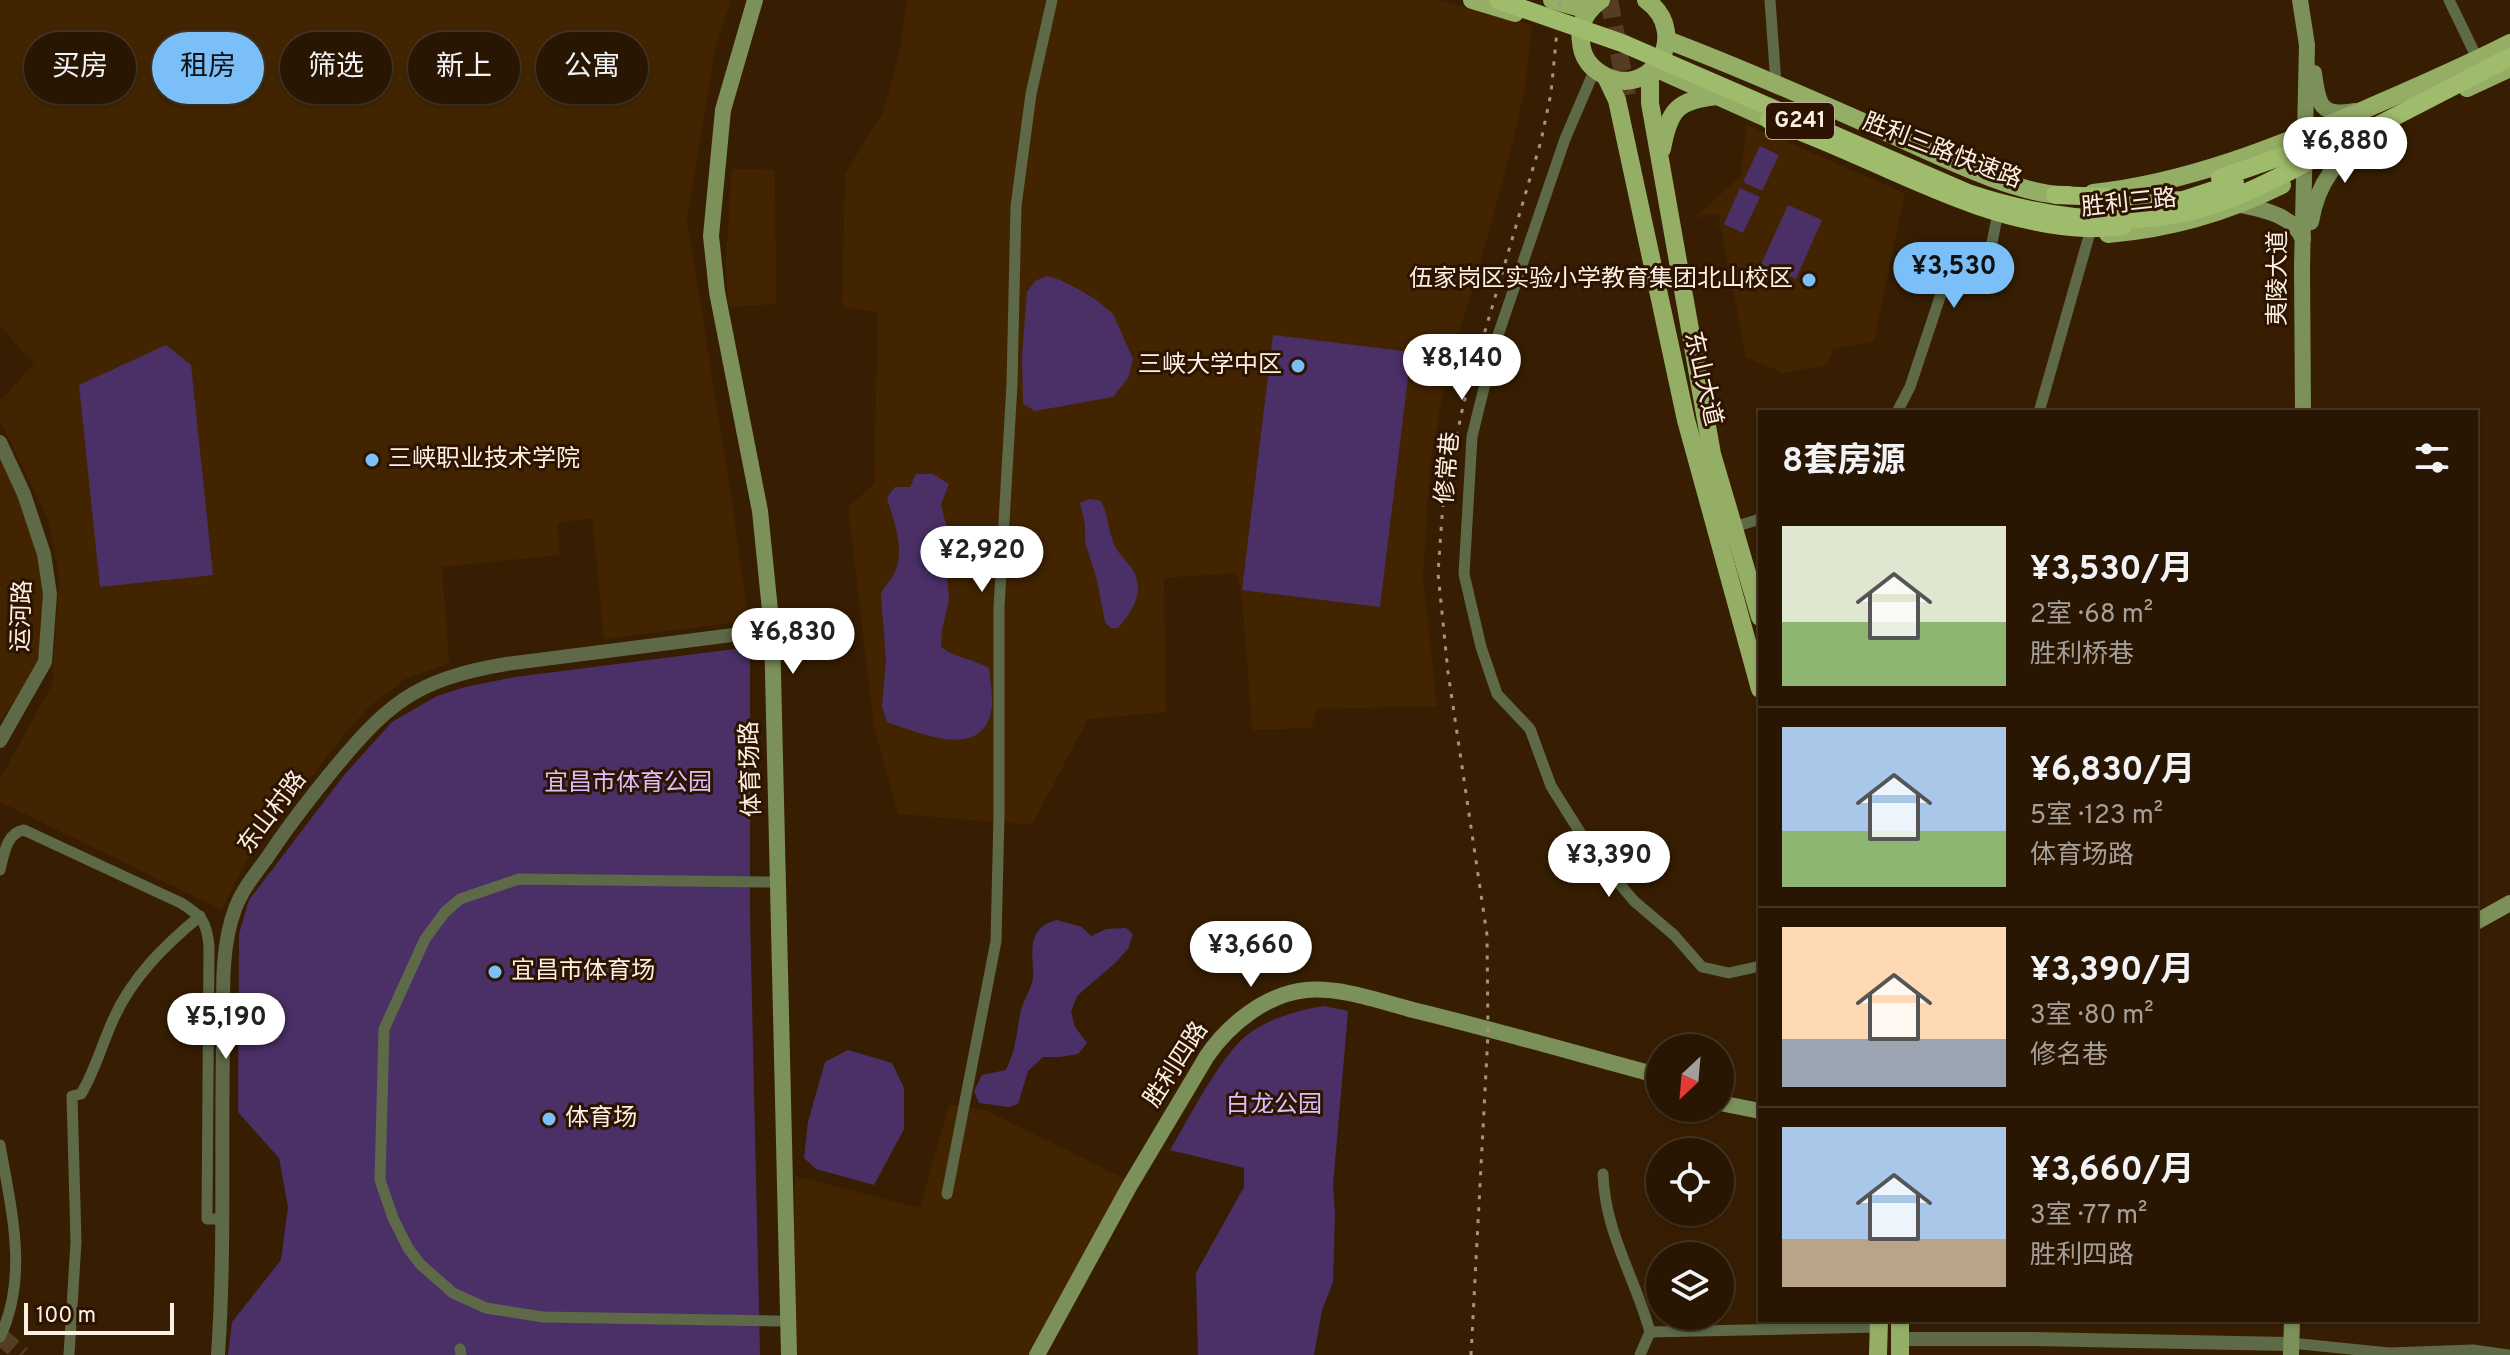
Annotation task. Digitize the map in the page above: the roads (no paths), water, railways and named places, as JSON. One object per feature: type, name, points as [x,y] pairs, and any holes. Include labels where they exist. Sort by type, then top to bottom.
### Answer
[{"type":"highway","name":"胜利三路快速路","points":[[1498,0],[1622,43],[1968,193],[2002,204],[2071,217],[2108,212]]},
{"type":"highway","name":"胜利三路快速路","points":[[1529,0],[1684,56],[1973,185],[2035,202],[2108,212]]},
{"type":"highway","name":"G241","points":[[2108,212],[2183,200],[2260,173],[2314,136],[2510,46]]},
{"type":"highway","name":"G241","points":[[2108,212],[2143,218],[2178,214],[2252,189],[2510,57]]},
{"type":"highway","points":[[1769,120],[1801,130],[1917,183],[2020,218],[2088,229],[2131,226],[2178,214]]},
{"type":"highway","points":[[2055,195],[2106,197],[2154,193],[2195,185],[2252,168],[2314,136]]},
{"type":"main road","name":"体育场路","points":[[748,0],[717,110],[706,194],[704,239],[708,296],[749,508],[767,630],[779,1355]]},
{"type":"main road","name":"体育场路","points":[[755,0],[723,110],[711,236],[717,292],[760,511],[767,630],[789,1355]]},
{"type":"main road","points":[[1472,0],[1580,34],[1593,3],[1552,0]]},
{"type":"main road","points":[[1600,73],[1629,80],[1652,70],[1663,56],[1666,28],[1662,16],[1646,0]]},
{"type":"main road","name":"夷陵大道","points":[[2300,0],[2314,136],[2308,170],[2303,410]]},
{"type":"main road","name":"夷陵大道","points":[[2307,0],[2314,44],[2310,77]]},
{"type":"main road","name":"东山大道","points":[[1580,34],[1586,59],[1600,73],[1617,100],[1682,405],[1734,527],[1758,610]]},
{"type":"main road","name":"胜利三路","points":[[1667,40],[1984,174],[2055,195],[2143,187],[2314,136],[2363,110],[2510,46]]},
{"type":"main road","name":"胜利三路","points":[[1652,70],[1717,96],[1971,212],[2053,233],[2089,236],[2190,222],[2241,205],[2369,135],[2510,68]]},
{"type":"main road","name":"东山大道","points":[[1652,70],[1650,103],[1704,455],[1758,681]]},
{"type":"main road","points":[[2310,77],[2320,104],[2326,110],[2336,113],[2363,110]]},
{"type":"main road","points":[[2249,156],[2295,125],[2310,77]]},
{"type":"main road","points":[[1632,94],[1666,236],[1679,319],[1707,445],[1704,455]]},
{"type":"main road","points":[[1660,159],[1670,118],[1678,107],[1693,99],[1717,96]]},
{"type":"main road","points":[[2241,205],[2284,218],[2307,234],[2322,185],[2339,162],[2369,135]]},
{"type":"main road","name":"夷陵大道","points":[[2307,234],[2310,410]]},
{"type":"main road","points":[[2478,909],[2510,891]]},
{"type":"main road","points":[[2478,921],[2510,903]]},
{"type":"main road","name":"胜利四路","points":[[1037,1355],[1129,1187],[1217,1042],[1234,1024],[1287,994],[1321,989],[1365,998],[1646,1072]]},
{"type":"main road","name":"胜利四路","points":[[1046,1355],[1135,1191],[1219,1055],[1241,1028],[1267,1011],[1298,999],[1322,997],[1345,1001],[1646,1081]]},
{"type":"main road","points":[[1734,1096],[1758,1101]]},
{"type":"main road","points":[[1734,1106],[1758,1111]]},
{"type":"main road","points":[[1900,1322],[1900,1347]]},
{"type":"main road","points":[[2292,1322],[2296,1350]]},
{"type":"main road","points":[[2296,1350],[2302,1322]]},
{"type":"main road","points":[[1878,1355],[1880,1324]]},
{"type":"street","points":[[947,1194],[996,941],[999,608],[1012,384],[1016,206],[1031,94],[1052,0]]},
{"type":"street","points":[[1770,0],[1776,84]]},
{"type":"street","points":[[2449,0],[2478,60]]},
{"type":"street","name":"修常巷","points":[[1600,73],[1565,139],[1495,344],[1472,437],[1464,574],[1481,647],[1497,694],[1530,729],[1551,786],[1591,850],[1634,901],[1674,935],[1702,967],[1729,973],[1758,966]]},
{"type":"street","points":[[1898,410],[1910,387],[1942,291],[1956,277],[1988,262],[1997,218]]},
{"type":"street","points":[[2040,410],[2089,236]]},
{"type":"street","name":"运河路","points":[[0,442],[24,494],[44,554],[50,594],[45,662],[0,741]]},
{"type":"street","points":[[1734,527],[1758,520]]},
{"type":"street","name":"东山村路","points":[[218,1355],[225,952],[235,910],[246,888],[297,814],[361,736],[391,707],[432,682],[467,671],[767,630]]},
{"type":"street","points":[[0,870],[11,838],[17,831],[24,830],[181,903],[200,916],[205,924],[209,947],[207,1219],[221,1219]]},
{"type":"street","points":[[770,882],[519,879],[460,899],[445,912],[425,939],[384,1029],[380,1180],[393,1218],[420,1264],[453,1293],[486,1308],[543,1317],[778,1321]]},
{"type":"street","points":[[69,1355],[76,1242],[72,1096],[81,1094],[88,1082],[126,994],[150,962],[200,916]]},
{"type":"street","points":[[0,1145],[17,1258],[14,1294],[0,1337]]},
{"type":"street","points":[[1603,1174],[1604,1199],[1612,1231],[1650,1332],[1640,1355]]},
{"type":"street","points":[[1650,1332],[1880,1324]]},
{"type":"street","points":[[1900,1347],[2031,1339],[2389,1353],[2473,1350],[2508,1355]]},
{"type":"tunnel","points":[[1609,0],[1627,95]]},
{"type":"tunnel","points":[[0,1336],[22,1355]]},
{"type":"railway","points":[[1471,1355],[1488,1034],[1487,935],[1448,672],[1438,573],[1443,503],[1463,406],[1541,141],[1551,93],[1560,0]]},
{"type":"place","name":"伍家岗区实验小学教育集团北山校区","points":[[1809,280]]},
{"type":"place","name":"三峡大学中区","points":[[1298,366]]},
{"type":"place","name":"三峡职业技术学院","points":[[372,460]]},
{"type":"place","name":"宜昌市体育场","points":[[495,972]]},
{"type":"place","name":"体育场","points":[[549,1119]]},
{"type":"park label","name":"宜昌市体育公园","points":[[628,784]]},
{"type":"park label","name":"白龙公园","points":[[1274,1106]]}]
